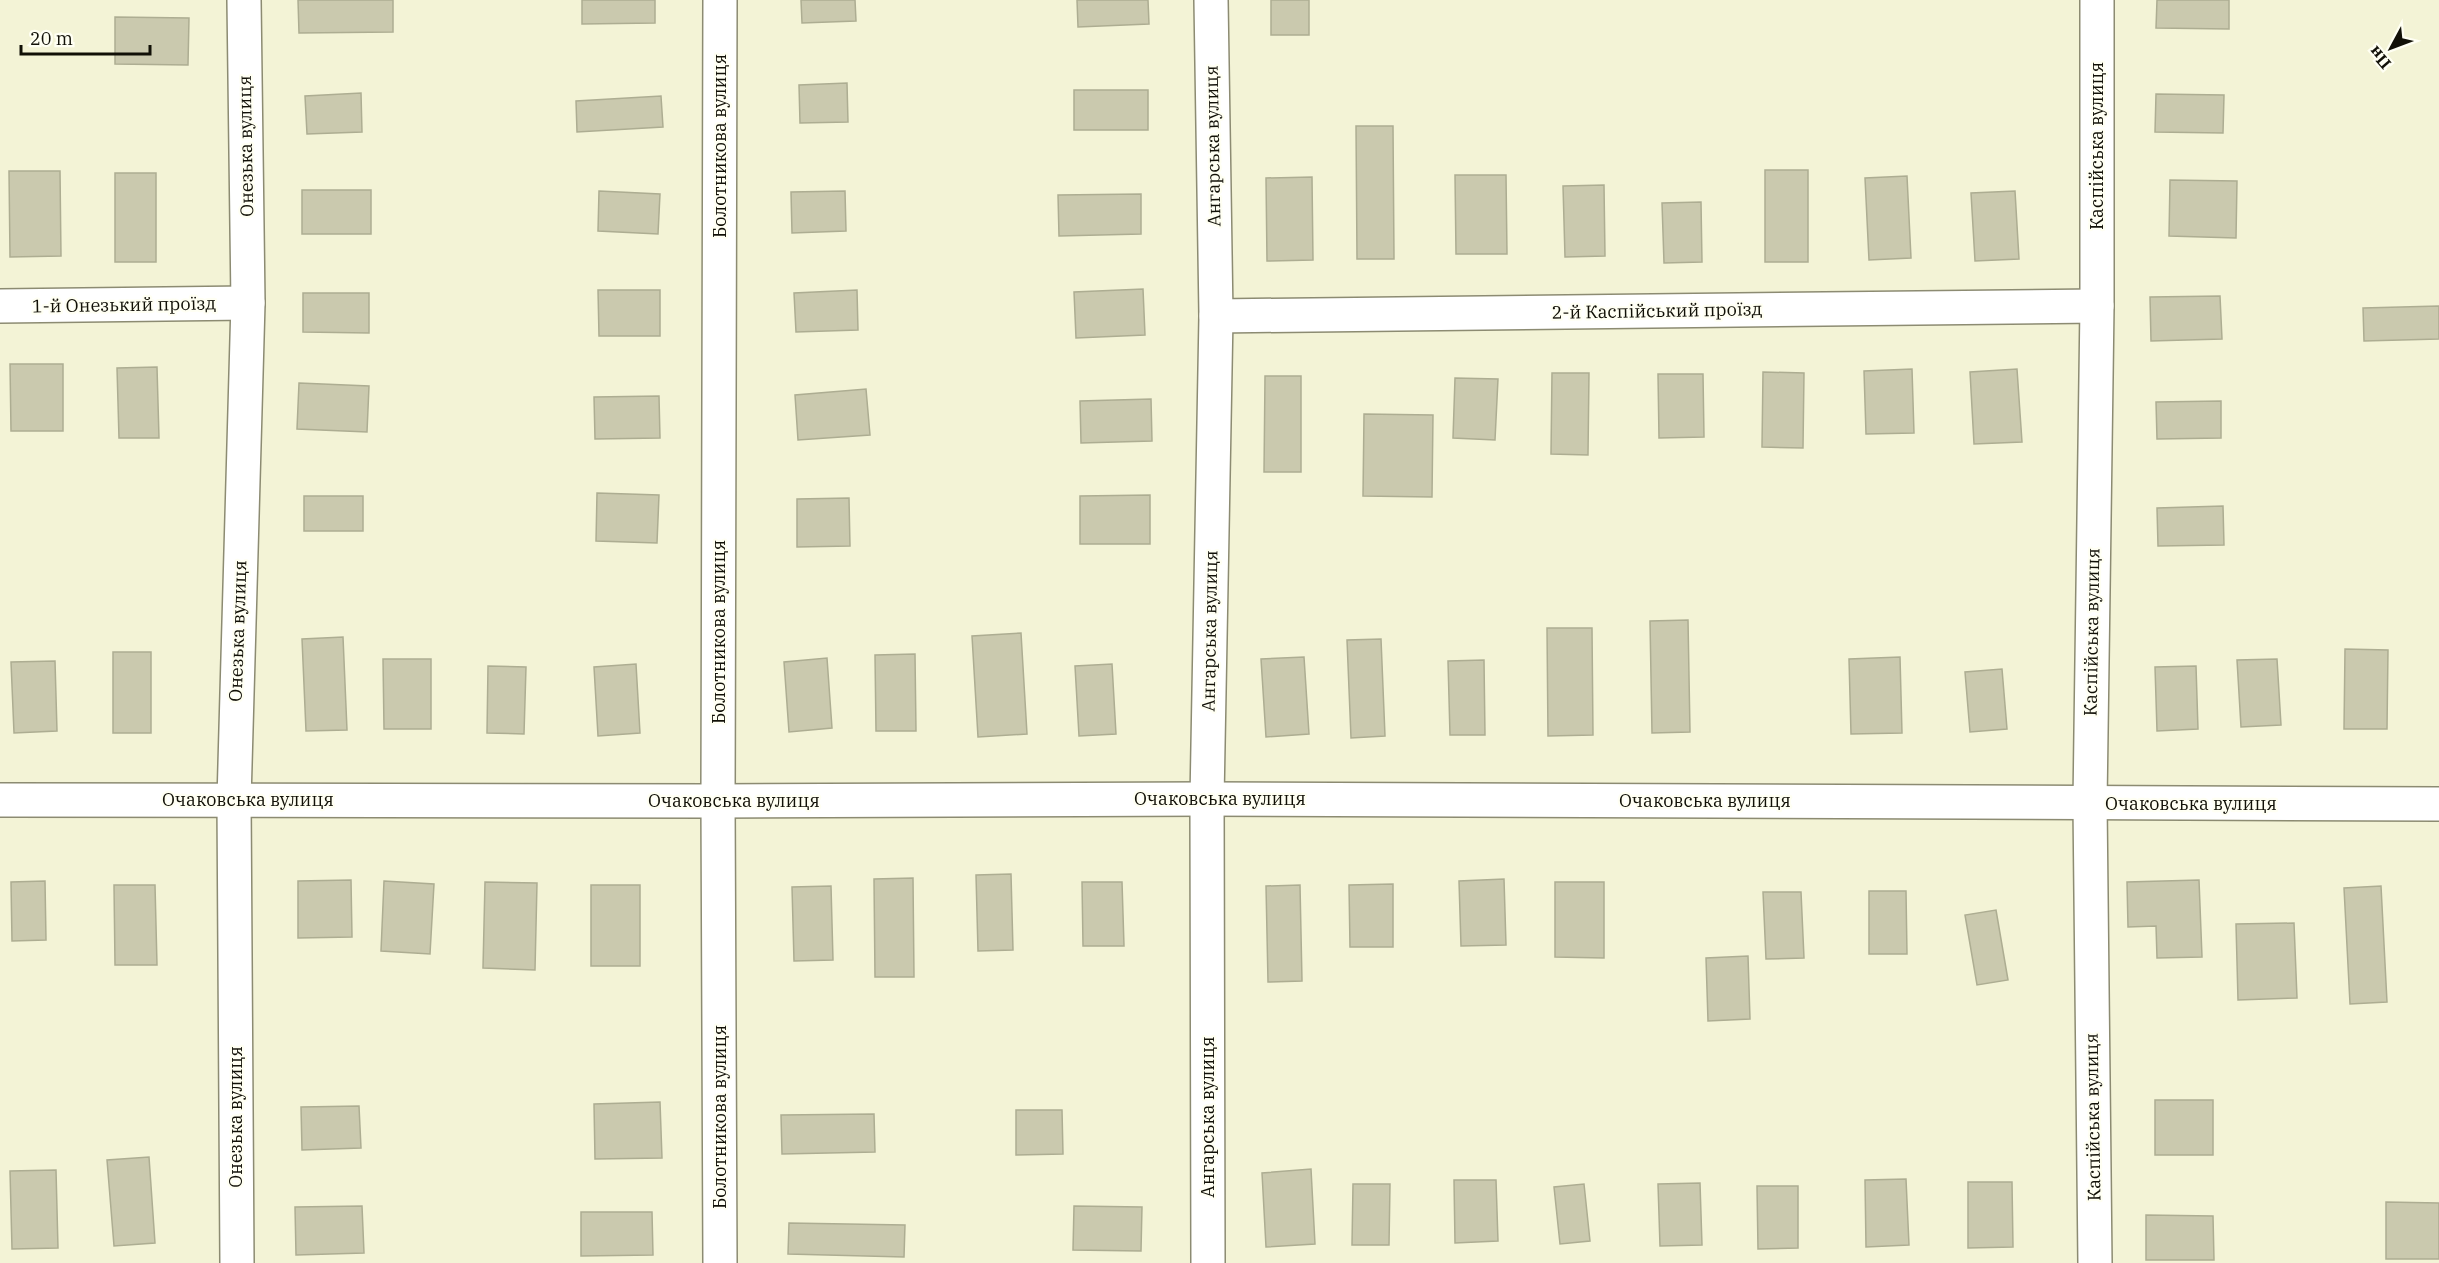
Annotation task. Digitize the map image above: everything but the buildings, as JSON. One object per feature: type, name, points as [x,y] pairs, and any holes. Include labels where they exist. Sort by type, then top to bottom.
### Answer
[{"type":"street","name":"Онезька вулиця","points":[[237,1263],[234,800],[248,303],[244,0]]},
{"type":"street","name":"Болотникова вулиця","points":[[720,0],[718,801],[720,1263]]},
{"type":"street","name":"Ангарська вулиця","points":[[1208,1263],[1207,799],[1216,316],[1211,0]]},
{"type":"street","name":"Каспійська вулиця","points":[[2095,1263],[2090,803],[2097,306],[2097,0]]},
{"type":"street","name":"1-й Онезький проїзд","points":[[0,306],[248,303]]},
{"type":"street","name":"2-й Каспійський проїзд","points":[[1216,316],[2097,306]]},
{"type":"street","name":"Очаковська вулиця","points":[[0,800],[1207,799],[2439,804]]}]
